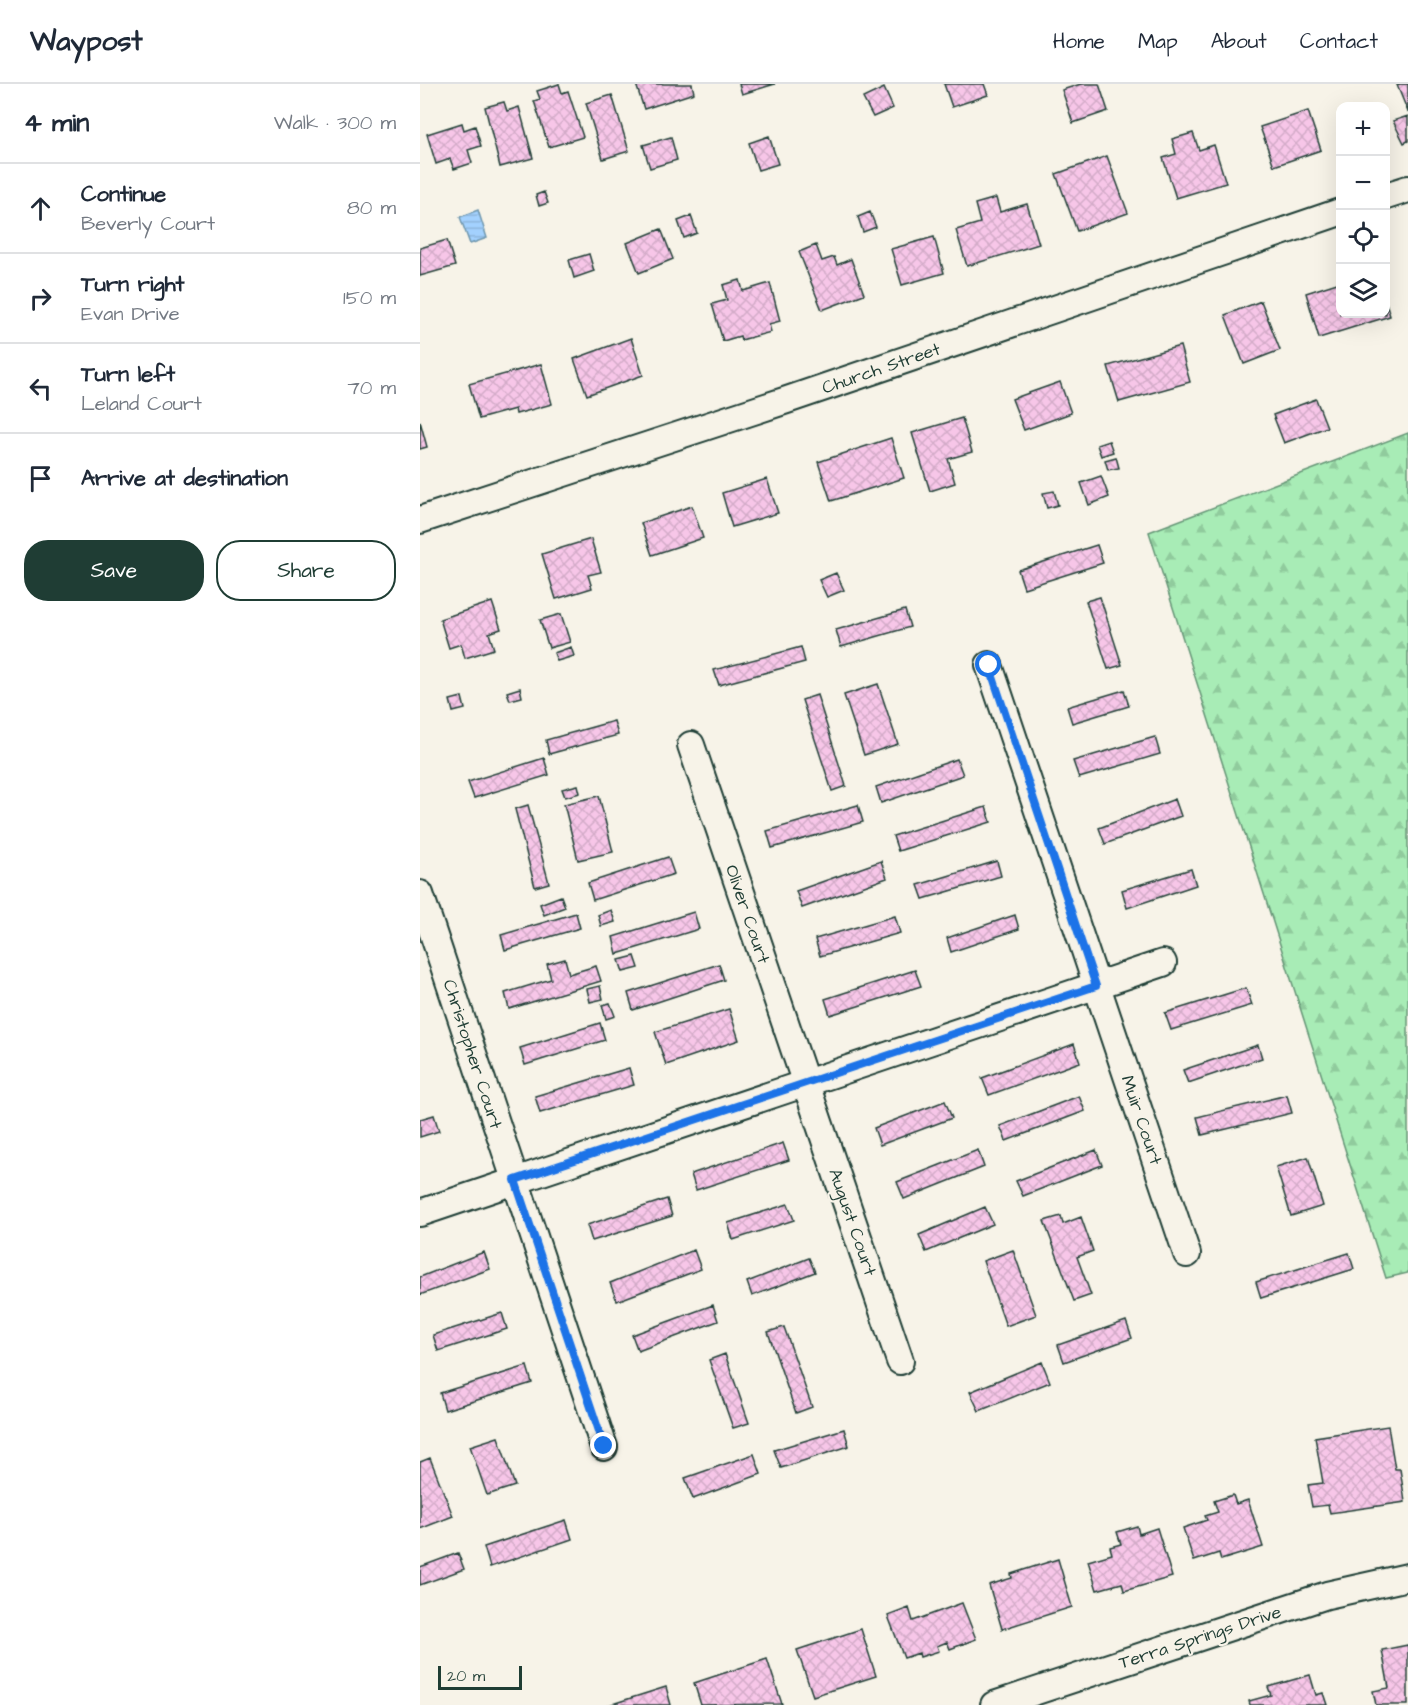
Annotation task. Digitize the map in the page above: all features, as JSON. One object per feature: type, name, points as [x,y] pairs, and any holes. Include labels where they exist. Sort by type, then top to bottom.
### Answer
[{"type":"street","points":[[1390,195],[1408,189]]},
{"type":"street","name":"Church Street","points":[[420,520],[787,400],[1336,214]]},
{"type":"street","name":"Muir Court","points":[[989,665],[1187,1254]]},
{"type":"street","name":"Oliver Court","points":[[691,745],[806,1083]]},
{"type":"street","name":"Christopher Court","points":[[420,894],[604,1446]]},
{"type":"street","points":[[420,1213],[1163,963]]},
{"type":"street","name":"August Court","points":[[806,1083],[900,1361]]},
{"type":"street","name":"Terra Springs Drive","points":[[994,1705],[1327,1595],[1408,1577]]},
{"type":"green space","points":[[1408,433],[1408,1273],[1386,1278],[1149,532]]},
{"type":"water","points":[[478,210],[487,238],[470,244],[460,217]]},
{"type":"building","points":[[559,84],[562,93],[568,91],[583,137],[549,147],[534,101],[540,99],[537,91]]},
{"type":"building","points":[[636,84],[692,84],[694,93],[644,109]]},
{"type":"building","points":[[739,84],[775,84],[742,94]]},
{"type":"building","points":[[944,84],[984,84],[988,95],[952,107]]},
{"type":"building","points":[[1081,84],[1099,84],[1108,111],[1073,123],[1062,90]]},
{"type":"building","points":[[1408,84],[1408,112],[1397,85]]},
{"type":"building","points":[[884,88],[893,108],[873,117],[863,98]]},
{"type":"building","points":[[612,95],[629,151],[603,159],[586,103]]},
{"type":"building","points":[[504,102],[507,111],[519,107],[533,158],[500,167],[485,107]]},
{"type":"building","points":[[1308,111],[1321,150],[1274,166],[1260,127]]},
{"type":"building","points":[[1408,116],[1408,141],[1404,143],[1393,121]]},
{"type":"building","points":[[462,123],[464,130],[475,126],[481,146],[468,150],[472,163],[454,169],[450,159],[436,164],[427,134]]},
{"type":"building","points":[[1193,133],[1199,150],[1214,145],[1226,183],[1176,198],[1163,158],[1176,154],[1172,139]]},
{"type":"building","points":[[769,136],[778,164],[758,170],[749,143]]},
{"type":"building","points":[[671,137],[677,160],[650,168],[643,145]]},
{"type":"building","points":[[1107,156],[1128,213],[1077,231],[1056,174]]},
{"type":"building","points":[[544,192],[548,203],[539,206],[536,195]]},
{"type":"building","points":[[996,198],[1000,212],[1027,204],[1039,244],[967,266],[956,230],[980,223],[975,204]]},
{"type":"building","points":[[870,212],[876,227],[863,232],[858,217]]},
{"type":"building","points":[[691,216],[697,233],[684,238],[678,221]]},
{"type":"building","points":[[661,229],[673,259],[639,273],[627,243]]},
{"type":"building","points":[[934,237],[944,273],[902,285],[891,249]]},
{"type":"building","points":[[447,240],[455,266],[420,276],[420,248]]},
{"type":"building","points":[[816,245],[822,261],[834,257],[837,265],[851,259],[864,294],[822,310],[799,252]]},
{"type":"building","points":[[589,254],[594,271],[574,278],[569,260]]},
{"type":"building","points":[[740,280],[743,291],[770,283],[780,321],[769,324],[771,332],[741,340],[740,336],[723,341],[712,304],[727,300],[723,285]]},
{"type":"building","points":[[1336,283],[1336,318],[1384,318],[1319,338],[1306,293]]},
{"type":"building","points":[[1261,301],[1280,350],[1244,364],[1225,315]]},
{"type":"building","points":[[631,338],[643,375],[587,395],[574,359]]},
{"type":"building","points":[[1180,346],[1190,382],[1119,402],[1108,366]]},
{"type":"building","points":[[541,364],[552,404],[516,414],[515,409],[479,419],[469,384]]},
{"type":"building","points":[[1060,382],[1071,413],[1024,430],[1012,399]]},
{"type":"building","points":[[1316,399],[1327,427],[1284,443],[1273,415]]},
{"type":"building","points":[[962,418],[972,452],[948,459],[955,483],[930,491],[912,433]]},
{"type":"building","points":[[420,421],[427,447],[420,449]]},
{"type":"building","points":[[891,438],[904,478],[831,501],[818,462]]},
{"type":"building","points":[[1109,441],[1113,452],[1101,456],[1097,445]]},
{"type":"building","points":[[1116,457],[1119,468],[1108,470],[1105,460]]},
{"type":"building","points":[[1101,476],[1109,497],[1089,505],[1081,483]]},
{"type":"building","points":[[767,479],[778,513],[732,527],[722,493]]},
{"type":"building","points":[[1054,491],[1058,505],[1047,508],[1043,493]]},
{"type":"building","points":[[692,506],[703,538],[652,555],[641,523]]},
{"type":"building","points":[[591,539],[601,572],[588,575],[592,588],[556,599],[542,554]]},
{"type":"building","points":[[1097,545],[1103,563],[1024,588],[1018,570]]},
{"type":"building","points":[[836,573],[844,590],[827,597],[819,580]]},
{"type":"building","points":[[1100,597],[1122,665],[1108,669],[1086,601]]},
{"type":"building","points":[[492,602],[501,629],[489,633],[494,649],[465,658],[461,644],[449,648],[440,619]]},
{"type":"building","points":[[905,610],[910,627],[841,647],[836,630]]},
{"type":"building","points":[[561,614],[570,642],[549,648],[540,620]]},
{"type":"building","points":[[571,647],[574,656],[557,661],[554,653]]},
{"type":"building","points":[[801,647],[805,662],[719,685],[714,670]]},
{"type":"building","points":[[878,684],[898,744],[864,755],[844,695]]},
{"type":"building","points":[[520,688],[522,697],[510,700],[507,692]]},
{"type":"building","points":[[1124,690],[1129,706],[1072,723],[1067,707]]},
{"type":"building","points":[[817,695],[846,786],[832,791],[802,700]]},
{"type":"building","points":[[462,697],[465,709],[453,712],[450,700]]},
{"type":"building","points":[[614,721],[618,735],[549,754],[546,740]]},
{"type":"building","points":[[1155,737],[1160,754],[1079,778],[1073,761]]},
{"type":"building","points":[[544,758],[549,775],[474,798],[468,782]]},
{"type":"building","points":[[957,759],[963,775],[881,803],[876,787]]},
{"type":"building","points":[[578,785],[580,793],[565,797],[562,789]]},
{"type":"building","points":[[599,796],[613,852],[578,860],[564,804]]},
{"type":"building","points":[[1175,799],[1181,816],[1105,844],[1099,828]]},
{"type":"building","points":[[528,805],[549,883],[535,887],[515,809]]},
{"type":"building","points":[[858,805],[863,822],[772,848],[767,831]]},
{"type":"building","points":[[986,807],[991,822],[898,851],[893,836]]},
{"type":"building","points":[[668,857],[674,874],[593,900],[588,883]]},
{"type":"building","points":[[881,861],[887,878],[802,908],[796,891]]},
{"type":"building","points":[[997,861],[1001,876],[923,899],[918,885]]},
{"type":"building","points":[[1191,869],[1196,885],[1127,908],[1122,890]]},
{"type":"building","points":[[561,896],[565,907],[544,915],[540,904]]},
{"type":"building","points":[[611,910],[615,922],[601,926],[598,915]]},
{"type":"building","points":[[694,912],[699,929],[617,954],[613,937]]},
{"type":"building","points":[[576,913],[580,928],[505,950],[501,935]]},
{"type":"building","points":[[1015,915],[1019,929],[951,952],[947,938]]},
{"type":"building","points":[[895,916],[900,933],[820,956],[815,939]]},
{"type":"building","points":[[635,956],[639,968],[623,972],[619,960]]},
{"type":"building","points":[[565,959],[569,974],[596,966],[601,981],[509,1009],[505,993],[551,979],[547,964]]},
{"type":"building","points":[[719,964],[724,980],[633,1010],[628,993]]},
{"type":"building","points":[[915,970],[921,986],[830,1015],[825,999]]},
{"type":"building","points":[[600,986],[603,999],[590,1002],[587,989]]},
{"type":"building","points":[[1246,988],[1252,1005],[1171,1030],[1165,1013]]},
{"type":"building","points":[[610,1003],[615,1016],[606,1019],[602,1005]]},
{"type":"building","points":[[729,1009],[739,1040],[666,1065],[655,1032]]},
{"type":"building","points":[[600,1023],[605,1040],[525,1065],[520,1048]]},
{"type":"building","points":[[1074,1044],[1080,1062],[989,1095],[982,1078]]},
{"type":"building","points":[[1258,1045],[1262,1058],[1188,1083],[1183,1070]]},
{"type":"building","points":[[629,1068],[634,1085],[540,1113],[535,1096]]},
{"type":"building","points":[[1287,1095],[1292,1113],[1202,1135],[1197,1117]]},
{"type":"building","points":[[1079,1096],[1085,1111],[1006,1141],[1000,1126]]},
{"type":"building","points":[[945,1101],[952,1118],[880,1145],[874,1128]]},
{"type":"building","points":[[434,1115],[439,1131],[420,1137],[420,1119]]},
{"type":"building","points":[[783,1143],[789,1160],[696,1190],[691,1174]]},
{"type":"building","points":[[978,1150],[984,1167],[904,1199],[897,1182]]},
{"type":"building","points":[[1096,1150],[1102,1165],[1023,1196],[1016,1181]]},
{"type":"building","points":[[1308,1157],[1323,1206],[1291,1216],[1276,1167]]},
{"type":"building","points":[[667,1199],[672,1216],[592,1241],[587,1225]]},
{"type":"building","points":[[788,1204],[794,1220],[733,1240],[728,1223]]},
{"type":"building","points":[[985,1207],[993,1224],[926,1252],[919,1235]]},
{"type":"building","points":[[1061,1216],[1063,1224],[1081,1217],[1093,1251],[1077,1257],[1091,1295],[1074,1301],[1044,1221]]},
{"type":"building","points":[[694,1250],[701,1269],[617,1301],[610,1283]]},
{"type":"building","points":[[1013,1250],[1036,1315],[1006,1326],[983,1261]]},
{"type":"building","points":[[484,1252],[490,1269],[420,1295],[420,1277]]},
{"type":"building","points":[[1349,1253],[1354,1269],[1261,1298],[1256,1282]]},
{"type":"building","points":[[809,1258],[815,1272],[752,1296],[747,1282]]},
{"type":"building","points":[[713,1305],[718,1321],[638,1351],[632,1335]]},
{"type":"building","points":[[502,1313],[507,1329],[438,1351],[433,1335]]},
{"type":"building","points":[[1126,1321],[1132,1338],[1064,1362],[1058,1345]]},
{"type":"building","points":[[784,1327],[812,1407],[796,1413],[768,1332]]},
{"type":"building","points":[[725,1354],[749,1423],[733,1428],[709,1360]]},
{"type":"building","points":[[1042,1362],[1050,1382],[979,1411],[970,1392]]},
{"type":"building","points":[[527,1366],[532,1383],[445,1410],[440,1393]]},
{"type":"building","points":[[1388,1426],[1395,1469],[1400,1469],[1405,1502],[1330,1513],[1328,1505],[1312,1507],[1308,1485],[1323,1483],[1315,1437]]},
{"type":"building","points":[[844,1429],[849,1446],[781,1468],[774,1450]]},
{"type":"building","points":[[498,1437],[515,1486],[487,1495],[470,1446]]},
{"type":"building","points":[[754,1454],[761,1474],[693,1499],[685,1478]]},
{"type":"building","points":[[430,1458],[453,1516],[420,1529],[420,1462]]},
{"type":"building","points":[[1233,1495],[1236,1504],[1248,1500],[1263,1547],[1221,1560],[1219,1553],[1194,1561],[1183,1528],[1207,1520],[1205,1516],[1218,1512],[1214,1501]]},
{"type":"building","points":[[566,1520],[572,1539],[490,1567],[484,1547]]},
{"type":"building","points":[[1137,1526],[1139,1534],[1157,1528],[1172,1577],[1124,1591],[1122,1583],[1097,1590],[1088,1561],[1112,1554],[1110,1547],[1121,1544],[1117,1532]]},
{"type":"building","points":[[458,1553],[464,1569],[420,1585],[420,1567]]},
{"type":"building","points":[[1058,1559],[1072,1607],[1002,1629],[989,1585],[1012,1578],[1011,1574]]},
{"type":"building","points":[[962,1603],[976,1639],[950,1649],[947,1642],[937,1646],[939,1651],[920,1657],[919,1653],[904,1658],[888,1616],[909,1608],[913,1621]]},
{"type":"building","points":[[861,1629],[876,1676],[813,1696],[797,1650]]},
{"type":"building","points":[[1408,1645],[1408,1705],[1376,1705],[1373,1691],[1389,1688],[1382,1650]]},
{"type":"building","points":[[767,1659],[782,1704],[701,1705],[694,1683]]},
{"type":"building","points":[[1310,1675],[1316,1695],[1323,1693],[1327,1705],[1250,1705],[1249,1701],[1271,1695],[1268,1687]]},
{"type":"building","points":[[666,1687],[671,1705],[609,1705]]},
{"type":"route","points":[[604,1446],[515,1180],[1096,986],[989,665]]}]
